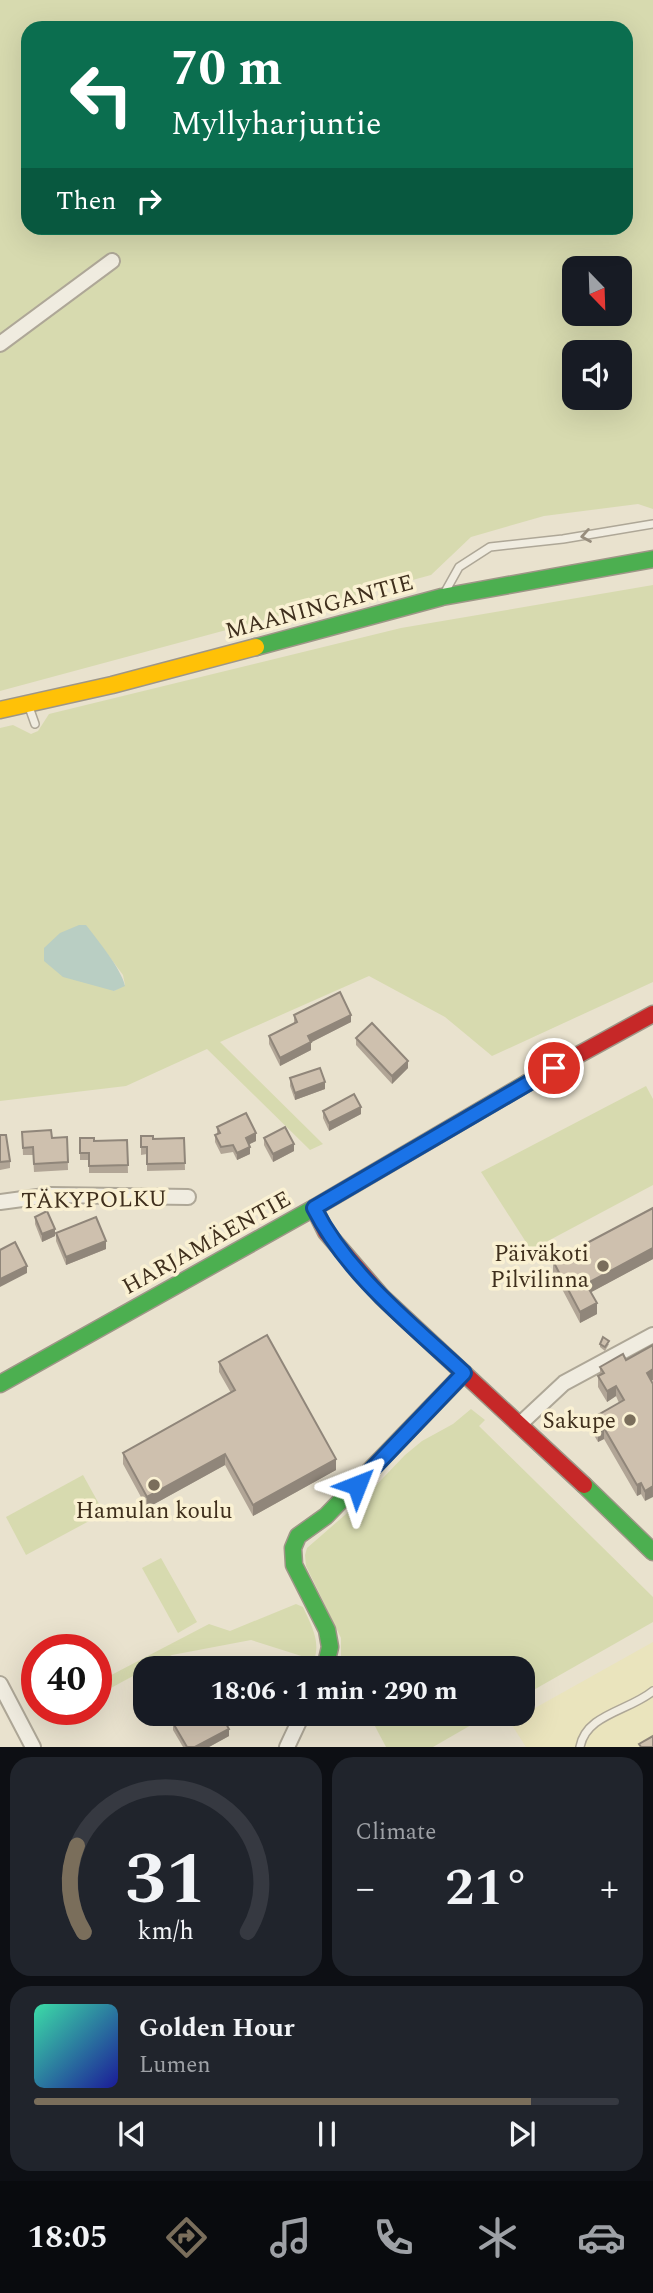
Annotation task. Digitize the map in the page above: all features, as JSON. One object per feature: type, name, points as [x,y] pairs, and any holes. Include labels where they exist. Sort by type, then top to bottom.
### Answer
[{"type":"street","points":[[0,344],[112,261]]},
{"type":"street","name":"MAANINGANTIE","points":[[0,710],[112,685],[442,597],[653,559]]},
{"type":"street","name":"HARJAMÄENTIE","points":[[0,1384],[314,1208],[505,1095],[652,1017]]},
{"type":"street","name":"TÄKYPOLKU","points":[[0,1202],[52,1195],[188,1197]]},
{"type":"street","points":[[314,1208],[326,1232],[382,1297],[653,1552]]},
{"type":"street","points":[[519,1425],[564,1383],[653,1335]]},
{"type":"street","points":[[328,1656],[330,1647],[327,1630],[294,1565],[293,1548],[298,1536],[326,1516],[464,1373]]},
{"type":"street","points":[[0,1684],[29,1746]]},
{"type":"street","points":[[287,1747],[297,1726]]},
{"type":"lane","points":[[442,597],[459,567],[490,547],[563,539],[653,524]]},
{"type":"lane","points":[[28,703],[35,724]]},
{"type":"lane","points":[[580,1747],[582,1737],[593,1723],[643,1699],[653,1691]]},
{"type":"shaded area","points":[[86,925],[102,946],[125,986],[114,991],[63,977],[44,961],[44,948],[60,933]]},
{"type":"shaded area","points":[[653,1642],[653,1747],[526,1747],[513,1726],[535,1726],[535,1708]]},
{"type":"green space","points":[[0,0],[653,0],[653,509],[638,504],[544,516],[471,537],[431,575],[0,691]]},
{"type":"green space","points":[[653,585],[653,982],[492,1056],[445,1017],[369,976],[220,1042],[323,1144],[310,1150],[207,1049],[126,1086],[0,1101],[0,728],[13,725],[31,734],[38,731],[49,714],[401,628]],"holes":[[[103,948],[123,975],[125,985],[114,991]]]},
{"type":"green space","points":[[646,1086],[653,1099],[653,1185],[531,1250],[481,1172]]},
{"type":"green space","points":[[471,1409],[485,1420],[479,1426],[653,1597],[653,1622],[535,1689],[535,1656],[341,1656],[341,1638],[306,1566],[307,1548],[361,1501],[405,1455],[422,1441],[453,1424]]},
{"type":"green space","points":[[83,1475],[104,1513],[26,1555],[6,1517]]},
{"type":"green space","points":[[161,1558],[197,1622],[178,1633],[142,1568]]},
{"type":"green space","points":[[296,1604],[303,1607],[314,1633],[316,1653],[315,1656],[301,1656],[251,1640],[170,1656],[148,1656],[209,1624],[230,1631]]},
{"type":"green space","points":[[133,1664],[133,1676],[112,1687],[112,1675]]},
{"type":"green space","points":[[375,1726],[469,1726],[433,1747],[386,1747]]},
{"type":"building","points":[[340,992],[351,1015],[308,1036],[311,1042],[280,1058],[269,1036],[297,1022],[294,1015]]},
{"type":"building","points":[[372,1023],[408,1061],[392,1076],[356,1038]]},
{"type":"building","points":[[320,1068],[325,1082],[295,1093],[290,1078]]},
{"type":"building","points":[[354,1094],[361,1107],[329,1123],[323,1111]]},
{"type":"building","points":[[246,1113],[256,1133],[246,1138],[250,1147],[237,1153],[233,1145],[221,1147],[215,1135],[220,1133],[217,1127]]},
{"type":"building","points":[[285,1127],[294,1144],[273,1154],[264,1138]]},
{"type":"building","points":[[51,1130],[52,1138],[67,1137],[68,1162],[34,1164],[33,1147],[23,1148],[22,1132]]},
{"type":"building","points":[[0,1135],[6,1135],[10,1161],[0,1162]]},
{"type":"building","points":[[141,1136],[153,1136],[153,1139],[184,1138],[185,1163],[147,1164],[147,1147],[141,1147]]},
{"type":"building","points":[[80,1138],[94,1138],[94,1141],[127,1140],[128,1165],[89,1166],[89,1153],[80,1153]]},
{"type":"building","name":"Päiväkoti Pilvilinna","points":[[653,1208],[653,1248],[586,1284],[597,1303],[580,1312],[553,1261]]},
{"type":"building","points":[[47,1211],[55,1229],[42,1234],[35,1217]]},
{"type":"building","points":[[96,1217],[106,1241],[66,1257],[56,1233]]},
{"type":"building","points":[[15,1242],[27,1266],[0,1279],[0,1250]]},
{"type":"building","points":[[267,1335],[336,1459],[253,1505],[225,1454],[147,1497],[123,1453],[235,1390],[219,1362]]},
{"type":"building","points":[[603,1337],[609,1341],[605,1347],[600,1344]]},
{"type":"building","name":"Sakupe","points":[[653,1345],[653,1369],[647,1373],[653,1384],[653,1486],[645,1491],[641,1483],[637,1485],[604,1428],[598,1432],[591,1419],[624,1400],[616,1386],[607,1391],[598,1376],[604,1373],[600,1367],[623,1354],[626,1360]]},
{"type":"building","points":[[175,1726],[227,1726],[229,1729],[195,1747],[187,1747]]},
{"type":"building","points":[[653,1736],[653,1747],[641,1747],[639,1744]]},
{"type":"traffic: fast","points":[[256,647],[442,597],[653,559]]},
{"type":"traffic: fast","points":[[0,1384],[314,1208],[527,1083]]},
{"type":"traffic: fast","points":[[328,1656],[330,1647],[327,1630],[294,1565],[293,1548],[298,1536],[326,1516],[464,1373]]},
{"type":"traffic: fast","points":[[584,1485],[653,1552]]},
{"type":"traffic: slow","points":[[0,710],[112,685],[256,647]]},
{"type":"traffic: jam","points":[[527,1083],[653,1014]]},
{"type":"traffic: jam","points":[[314,1208],[326,1232],[382,1297],[584,1485]]},
{"type":"place","name":"Päiväkoti Pilvilinna","points":[[603,1266]]},
{"type":"place","name":"Sakupe","points":[[630,1420]]},
{"type":"place","name":"Hamulan koulu","points":[[154,1485]]},
{"type":"route","points":[[357,1485],[464,1373],[382,1297],[326,1232],[314,1208],[554,1068]]}]
